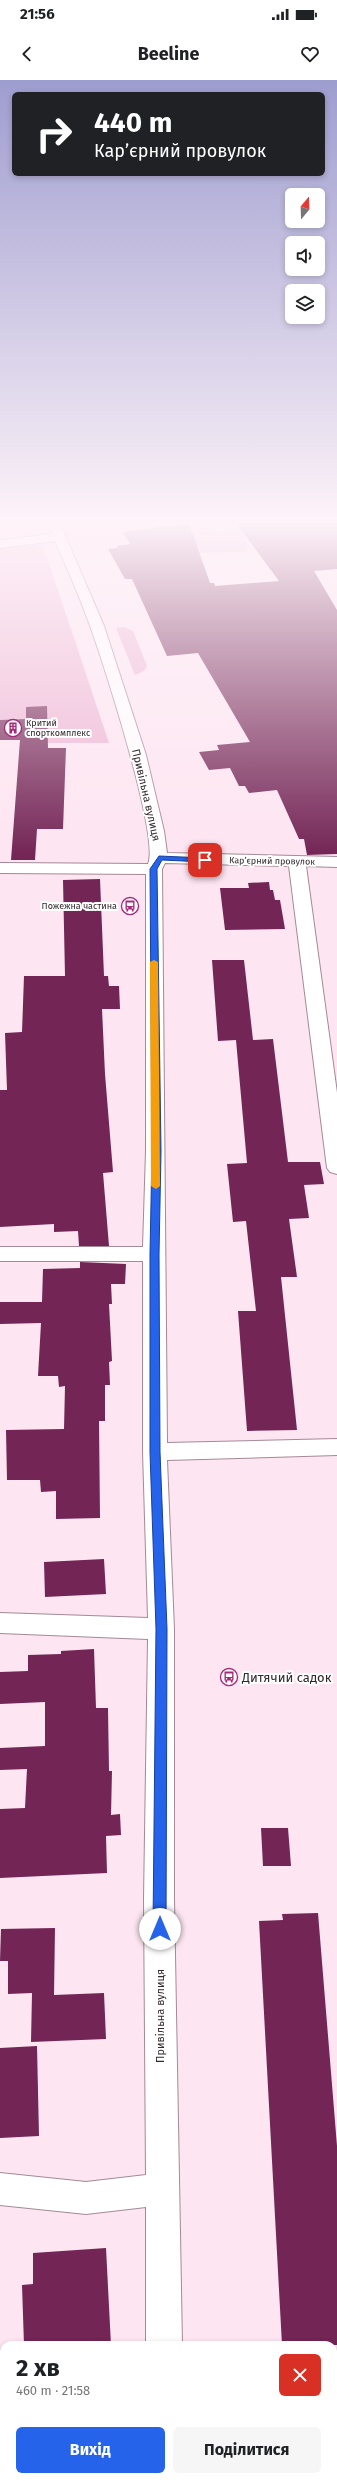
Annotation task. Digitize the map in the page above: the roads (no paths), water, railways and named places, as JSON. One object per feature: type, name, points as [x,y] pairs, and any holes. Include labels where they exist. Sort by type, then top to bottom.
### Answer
[{"type":"street","name":"Привільна вулиця","points":[[99,631],[117,684],[138,755],[156,831],[156,1151],[154,1254],[155,1452],[161,1629],[160,1906],[164,2341]]},
{"type":"street","points":[[297,862],[337,1168]]},
{"type":"street","name":"Карʼєрний провулок","points":[[0,868],[156,864],[337,862]]},
{"type":"street","points":[[0,1254],[154,1254]]},
{"type":"street","points":[[155,1452],[337,1447]]},
{"type":"street","points":[[0,1623],[161,1629]]},
{"type":"street","points":[[0,2189],[86,2198],[162,2189]]},
{"type":"place","name":"Критий спорткомплекс","points":[[13,728]]},
{"type":"place","name":"Пожежна частина","points":[[130,906]]},
{"type":"place","name":"Дитячий садок","points":[[229,1677]]}]
